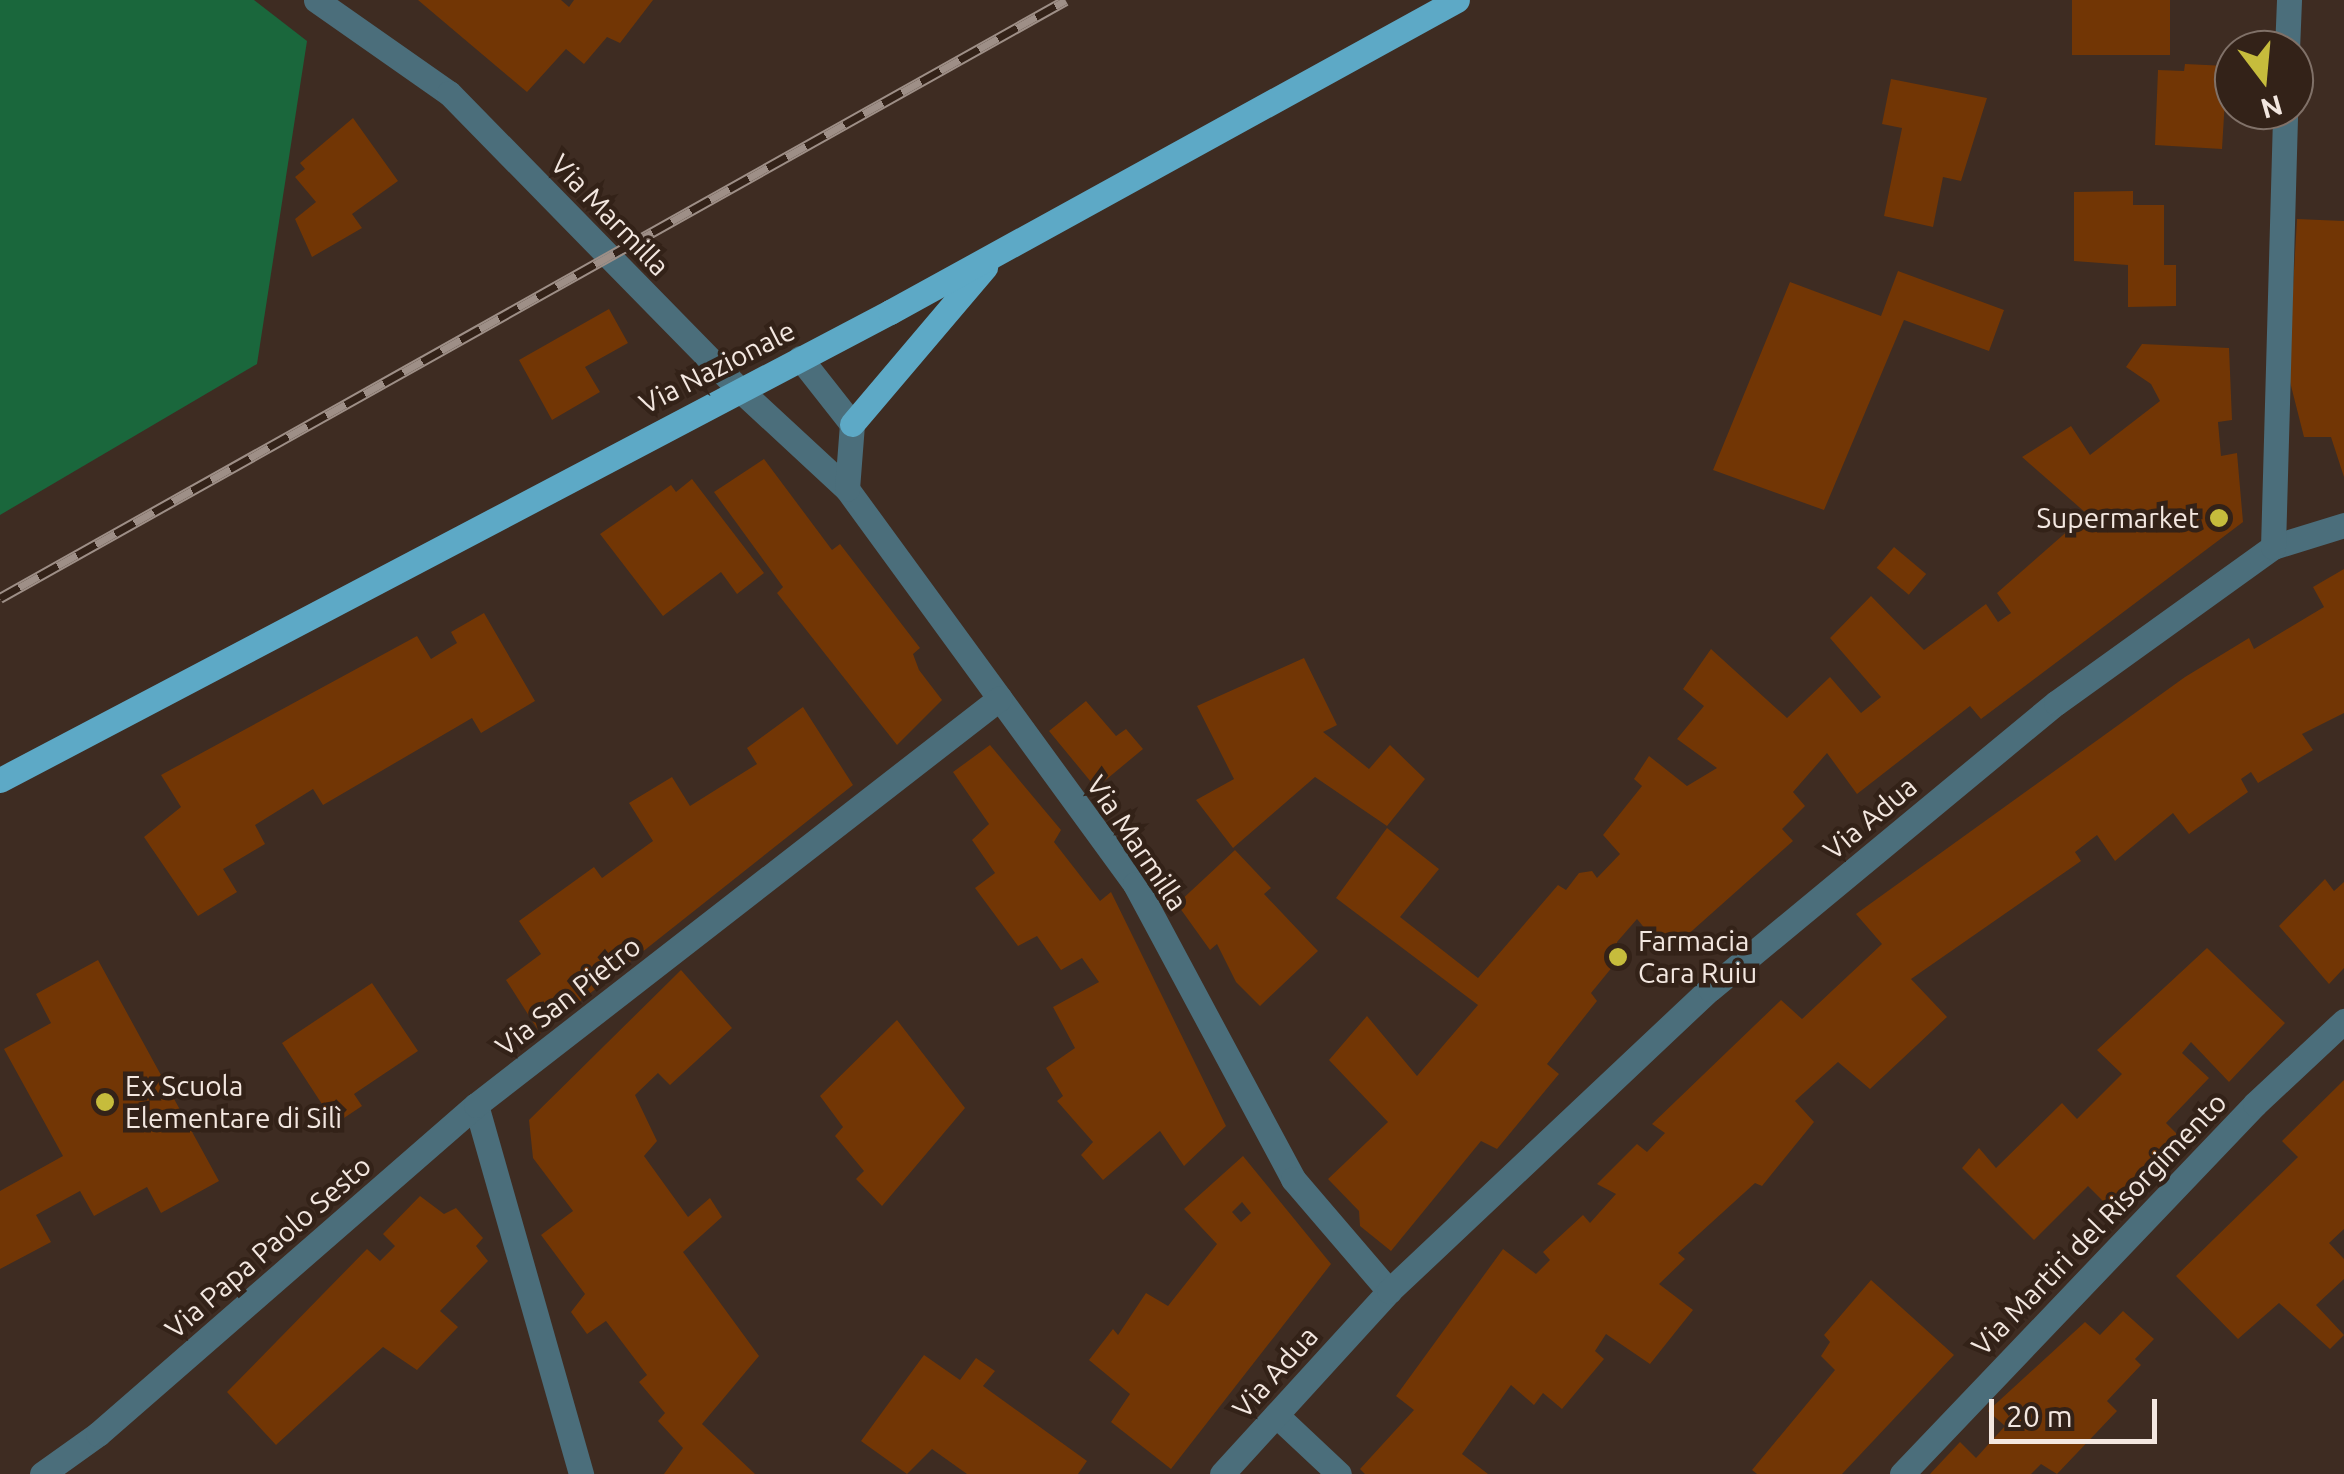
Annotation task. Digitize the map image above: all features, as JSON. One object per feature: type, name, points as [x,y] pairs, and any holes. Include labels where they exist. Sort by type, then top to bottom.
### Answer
[{"type":"main road","name":"Via Nazionale","points":[[0,780],[998,253],[1457,0]]},
{"type":"main road","points":[[852,424],[998,253]]},
{"type":"street","name":"Via Marmilla","points":[[316,0],[449,93],[738,388],[847,489],[1135,884],[1293,1179],[1389,1291]]},
{"type":"street","points":[[2288,30],[2289,0]]},
{"type":"street","points":[[2273,546],[2285,130]]},
{"type":"street","points":[[800,358],[852,424],[847,489]]},
{"type":"street","name":"Via Adua","points":[[1222,1474],[1389,1291],[1710,989],[2056,703],[2273,546],[2344,524]]},
{"type":"street","name":"Via San Pietro","points":[[476,1105],[1000,698]]},
{"type":"street","name":"Via Martiri del Risorgimento","points":[[1902,1474],[2256,1104],[2344,1021]]},
{"type":"street","points":[[476,1105],[581,1474]]},
{"type":"street","name":"Via Papa Paolo Sesto","points":[[42,1474],[98,1434],[476,1105]]},
{"type":"street","points":[[1276,1415],[1340,1474]]},
{"type":"green space","points":[[0,0],[254,0],[307,41],[257,364],[0,515]]},
{"type":"building","points":[[418,0],[561,0],[569,7],[574,0],[653,0],[620,43],[607,37],[584,64],[566,49],[527,92]]},
{"type":"building","points":[[2072,0],[2170,0],[2170,55],[2072,55]]},
{"type":"building","points":[[2185,64],[2214,65],[2214,130],[2223,130],[2222,149],[2155,145],[2158,70],[2184,71]]},
{"type":"building","points":[[1891,79],[1987,98],[1961,181],[1943,177],[1933,227],[1884,216],[1902,128],[1882,124]]},
{"type":"building","points":[[353,118],[398,181],[352,214],[362,228],[312,257],[295,219],[316,202],[295,177],[305,169],[300,163]]},
{"type":"building","points":[[2133,191],[2133,205],[2164,205],[2164,265],[2176,265],[2176,306],[2128,307],[2128,265],[2074,261],[2074,192]]},
{"type":"building","points":[[2297,219],[2344,221],[2344,477],[2331,437],[2304,437],[2288,374]]},
{"type":"building","points":[[1898,271],[2004,310],[1989,351],[1904,320],[1824,510],[1713,470],[1790,282],[1881,316]]},
{"type":"building","points":[[609,309],[628,343],[585,367],[600,392],[552,420],[519,360]]},
{"type":"building","points":[[2142,344],[2229,348],[2232,420],[2218,422],[2221,456],[2237,453],[2243,522],[1981,719],[1970,706],[1857,794],[1827,753],[1793,792],[1805,806],[1782,829],[1793,841],[1666,954],[1637,919],[1617,942],[1618,960],[1591,993],[1597,1001],[1547,1064],[1559,1074],[1497,1149],[1481,1141],[1391,1251],[1360,1226],[1359,1211],[1328,1179],[1388,1122],[1329,1060],[1367,1016],[1417,1076],[1478,1005],[1336,898],[1387,828],[1439,869],[1400,917],[1478,978],[1558,885],[1566,890],[1579,873],[1592,871],[1597,878],[1620,854],[1603,835],[1642,786],[1634,779],[1649,756],[1687,786],[1717,768],[1677,739],[1704,706],[1683,689],[1711,649],[1787,718],[1830,677],[1861,713],[1881,697],[1830,638],[1871,596],[1924,650],[1986,604],[1998,622],[2011,613],[1997,593],[2087,514],[2022,457],[2071,426],[2090,455],[2160,401],[2151,384],[2126,367]]},
{"type":"building","points":[[764,459],[832,550],[840,544],[920,648],[913,654],[919,670],[942,700],[897,745],[777,593],[783,587],[714,492]]},
{"type":"building","points":[[692,479],[764,573],[737,594],[721,572],[663,616],[600,534],[671,485],[676,492]]},
{"type":"building","points":[[1894,547],[1926,574],[1909,595],[1877,568]]},
{"type":"building","points":[[2344,569],[2344,713],[2302,734],[2313,750],[2258,783],[2251,772],[2241,779],[2248,792],[2189,834],[2173,813],[2115,861],[2097,835],[2075,852],[2081,861],[1911,979],[1947,1017],[1870,1089],[1838,1062],[1795,1101],[1814,1122],[1762,1186],[1755,1183],[1678,1253],[1685,1259],[1659,1284],[1693,1310],[1650,1364],[1606,1334],[1595,1351],[1604,1359],[1562,1409],[1543,1393],[1534,1405],[1511,1385],[1462,1454],[1488,1474],[1365,1474],[1360,1469],[1414,1410],[1396,1396],[1503,1249],[1536,1274],[1550,1260],[1543,1252],[1583,1215],[1590,1223],[1616,1194],[1597,1184],[1637,1144],[1647,1152],[1665,1133],[1652,1124],[1781,1000],[1802,1019],[1882,944],[1856,914],[2185,677],[2249,638],[2254,649],[2324,607],[2313,587]]},
{"type":"building","points":[[484,613],[535,701],[481,733],[472,718],[323,805],[313,789],[255,825],[265,844],[223,869],[237,892],[198,916],[144,837],[181,807],[161,775],[417,636],[431,659],[457,643],[451,632]]},
{"type":"building","points":[[1304,658],[1337,725],[1323,732],[1369,769],[1390,745],[1425,779],[1387,826],[1315,777],[1233,848],[1196,800],[1234,779],[1197,706]]},
{"type":"building","points":[[1086,701],[1116,736],[1126,729],[1143,749],[1096,788],[1049,731]]},
{"type":"building","points":[[803,707],[853,785],[540,1033],[506,980],[541,954],[519,921],[594,867],[602,878],[653,841],[629,803],[672,777],[690,806],[757,764],[747,748]]},
{"type":"building","points":[[990,745],[1061,830],[1054,842],[1100,901],[1111,892],[1226,1126],[1184,1166],[1160,1131],[1103,1180],[1081,1155],[1093,1142],[1057,1101],[1063,1096],[1046,1068],[1075,1048],[1053,1007],[1099,982],[1082,958],[1061,970],[1037,936],[1018,946],[975,888],[995,873],[972,840],[989,824],[953,772]]},
{"type":"building","points":[[1235,850],[1271,888],[1264,894],[1318,951],[1260,1006],[1236,982],[1217,944],[1210,950],[1177,904]]},
{"type":"building","points":[[2325,879],[2334,891],[2344,882],[2344,968],[2329,984],[2279,926]]},
{"type":"building","points":[[2207,948],[2285,1023],[2229,1082],[2191,1042],[2182,1053],[2209,1078],[2166,1123],[2177,1134],[2107,1205],[2088,1186],[2034,1240],[1962,1168],[1979,1148],[1996,1168],[2062,1103],[2077,1119],[2122,1074],[2097,1050]]},
{"type":"building","name":"Ex Scuola Elementare di Silì","points":[[98,960],[219,1181],[161,1213],[147,1187],[94,1216],[80,1191],[36,1215],[51,1242],[0,1269],[0,1191],[63,1156],[4,1049],[51,1023],[36,994]]},
{"type":"building","points":[[681,970],[732,1028],[670,1085],[658,1073],[635,1095],[657,1141],[644,1156],[688,1217],[710,1198],[722,1217],[683,1252],[759,1356],[702,1424],[755,1474],[664,1474],[683,1448],[658,1421],[665,1413],[639,1382],[647,1375],[606,1321],[587,1334],[571,1312],[585,1294],[541,1235],[573,1211],[533,1158],[529,1120]]},
{"type":"building","points":[[372,983],[418,1051],[354,1094],[362,1106],[335,1124],[282,1043]]},
{"type":"building","points":[[897,1020],[965,1108],[882,1206],[856,1179],[864,1171],[835,1136],[843,1127],[820,1096]]},
{"type":"building","points":[[2344,1080],[2344,1229],[2329,1243],[2344,1259],[2344,1279],[2316,1305],[2344,1335],[2330,1349],[2279,1303],[2238,1339],[2176,1276],[2298,1157],[2282,1141]]},
{"type":"building","points":[[1243,1156],[1331,1264],[1171,1469],[1111,1422],[1130,1394],[1089,1360],[1113,1329],[1118,1335],[1146,1293],[1168,1306],[1217,1244],[1184,1209]],"holes":[[[1242,1202],[1251,1213],[1241,1222],[1232,1212]]]},
{"type":"building","points":[[420,1196],[444,1214],[456,1208],[483,1238],[476,1246],[488,1261],[440,1311],[458,1327],[417,1370],[383,1347],[276,1445],[227,1392],[367,1249],[380,1261],[395,1246],[383,1234]]},
{"type":"building","points":[[1871,1280],[1954,1355],[1842,1474],[1757,1474],[1752,1470],[1835,1370],[1821,1356],[1830,1342],[1824,1335]]},
{"type":"building","points":[[2123,1311],[2154,1339],[2135,1359],[2141,1365],[2107,1401],[2117,1411],[2057,1474],[2041,1464],[2031,1474],[1930,1474],[1960,1442],[1976,1458],[2005,1426],[1988,1411],[2085,1322],[2100,1335]]},
{"type":"building","points":[[924,1355],[960,1380],[976,1358],[995,1371],[983,1386],[1087,1461],[1078,1474],[967,1474],[932,1449],[907,1474],[861,1441]]},
{"type":"railway","points":[[0,598],[1066,0]]},
{"type":"place","name":"Supermarket","points":[[2219,518]]},
{"type":"place","name":"Farmacia Cara Ruiu","points":[[1618,957]]},
{"type":"place","name":"Ex Scuola Elementare di Silì","points":[[105,1102]]}]
